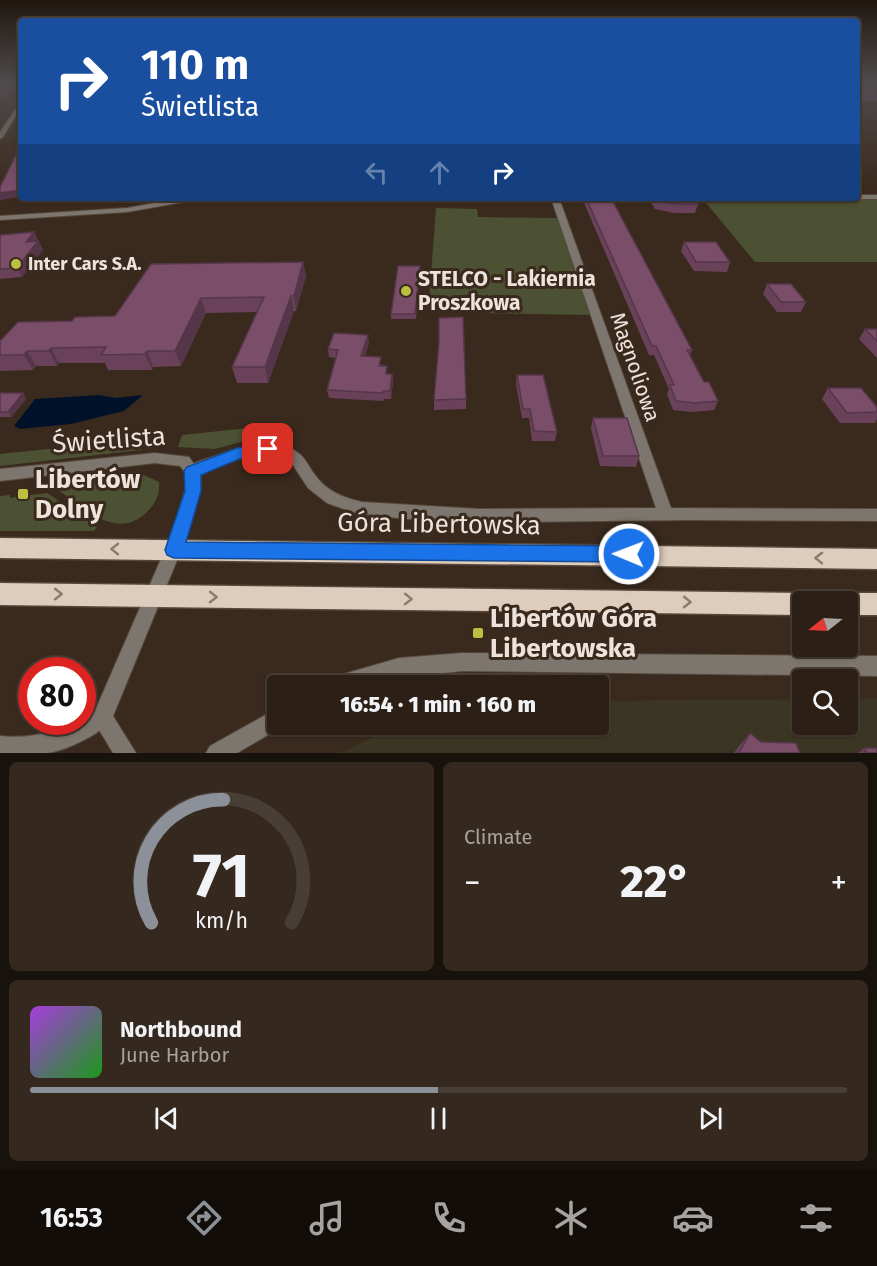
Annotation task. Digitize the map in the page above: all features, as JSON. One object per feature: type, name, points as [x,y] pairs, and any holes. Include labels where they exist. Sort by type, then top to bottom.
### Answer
[{"type":"highway","name":"Góra Libertowska","points":[[0,548],[877,559]]},
{"type":"highway","points":[[0,594],[792,604]]},
{"type":"highway","points":[[858,604],[877,604]]},
{"type":"street","points":[[0,137],[11,119]]},
{"type":"street","points":[[860,197],[877,197]]},
{"type":"street","points":[[0,218],[127,210],[178,201]]},
{"type":"street","name":"Magnoliowa","points":[[556,201],[666,514]]},
{"type":"street","name":"Góra Libertowska","points":[[192,471],[237,454],[268,449],[291,454],[300,463],[312,483],[328,496],[368,509],[506,516],[877,515]]},
{"type":"street","name":"Świetlista","points":[[0,475],[155,458],[184,461],[192,471]]},
{"type":"street","points":[[0,746],[45,745],[84,730],[102,718],[174,550],[193,491],[192,471]]},
{"type":"street","points":[[377,675],[399,669],[462,662],[877,666]]},
{"type":"street","points":[[102,718],[125,753]]},
{"type":"street","points":[[217,753],[267,724]]},
{"type":"shaded area","points":[[877,698],[877,753],[340,753],[378,735],[609,735],[609,701],[792,699],[792,735],[858,735],[858,699]]},
{"type":"green space","points":[[860,199],[877,199],[877,262],[755,262],[704,201],[860,201]]},
{"type":"green space","points":[[436,208],[477,209],[478,217],[557,218],[590,315],[485,313],[484,302],[429,301]]},
{"type":"green space","points":[[276,425],[271,434],[215,449],[178,447],[182,435]]},
{"type":"green space","points":[[144,439],[141,450],[0,466],[0,454]]},
{"type":"green space","points":[[144,475],[159,482],[156,499],[145,514],[134,521],[122,524],[100,518],[59,491],[123,477]]},
{"type":"green space","points":[[47,493],[97,527],[94,531],[0,531],[0,496],[10,495],[10,498]]},
{"type":"water","points":[[99,395],[116,398],[143,395],[124,411],[71,424],[20,429],[14,426],[35,399]]},
{"type":"building","points":[[18,151],[18,190],[0,193],[0,187]]},
{"type":"building","points":[[587,201],[613,201],[692,350],[687,350],[704,382],[709,382],[718,401],[695,403],[676,401],[670,385],[674,385],[656,346],[652,346]]},
{"type":"building","points":[[657,201],[696,201],[698,204]]},
{"type":"building","name":"Inter Cars S.A.","points":[[34,232],[26,242],[38,241],[17,268],[0,269],[0,235]]},
{"type":"building","points":[[684,242],[716,242],[730,262],[696,262]]},
{"type":"building","points":[[303,262],[294,296],[291,296],[265,367],[232,367],[264,297],[201,298],[175,351],[101,355],[106,347],[51,348],[49,351],[27,351],[24,355],[0,355],[0,341],[18,322],[72,321],[75,317],[115,316],[151,264]]},
{"type":"building","name":"STELCO - Lakiernia Proszkowa","points":[[398,266],[420,266],[415,314],[391,314]]},
{"type":"building","points":[[767,284],[791,284],[806,302],[781,302]]},
{"type":"building","points":[[463,317],[466,399],[434,400],[439,318]]},
{"type":"building","points":[[865,329],[877,329],[877,341]]},
{"type":"building","points":[[334,333],[368,335],[361,356],[381,357],[379,366],[387,366],[386,374],[392,374],[390,391],[383,391],[383,393],[327,390],[338,350],[328,349]]},
{"type":"building","points":[[517,375],[543,375],[557,432],[534,431],[530,409],[523,409]]},
{"type":"building","points":[[828,388],[861,388],[877,407],[877,412],[847,413]]},
{"type":"building","points":[[0,393],[23,393],[8,412],[0,412]]},
{"type":"building","points":[[593,418],[627,418],[639,456],[603,456]]},
{"type":"building","points":[[750,733],[761,742],[796,743],[800,753],[739,753]]},
{"type":"building","points":[[864,748],[877,748],[877,753],[867,753]]},
{"type":"place","name":"Inter Cars S.A.","points":[[16,264]]},
{"type":"place","name":"STELCO - Lakiernia Proszkowa","points":[[406,291]]},
{"type":"place","name":"Libertów Dolny","points":[[23,494]]},
{"type":"place","name":"Libertów Góra Libertowska","points":[[478,633]]},
{"type":"route","points":[[268,449],[237,454],[192,471],[193,491],[174,550],[629,554]]}]
